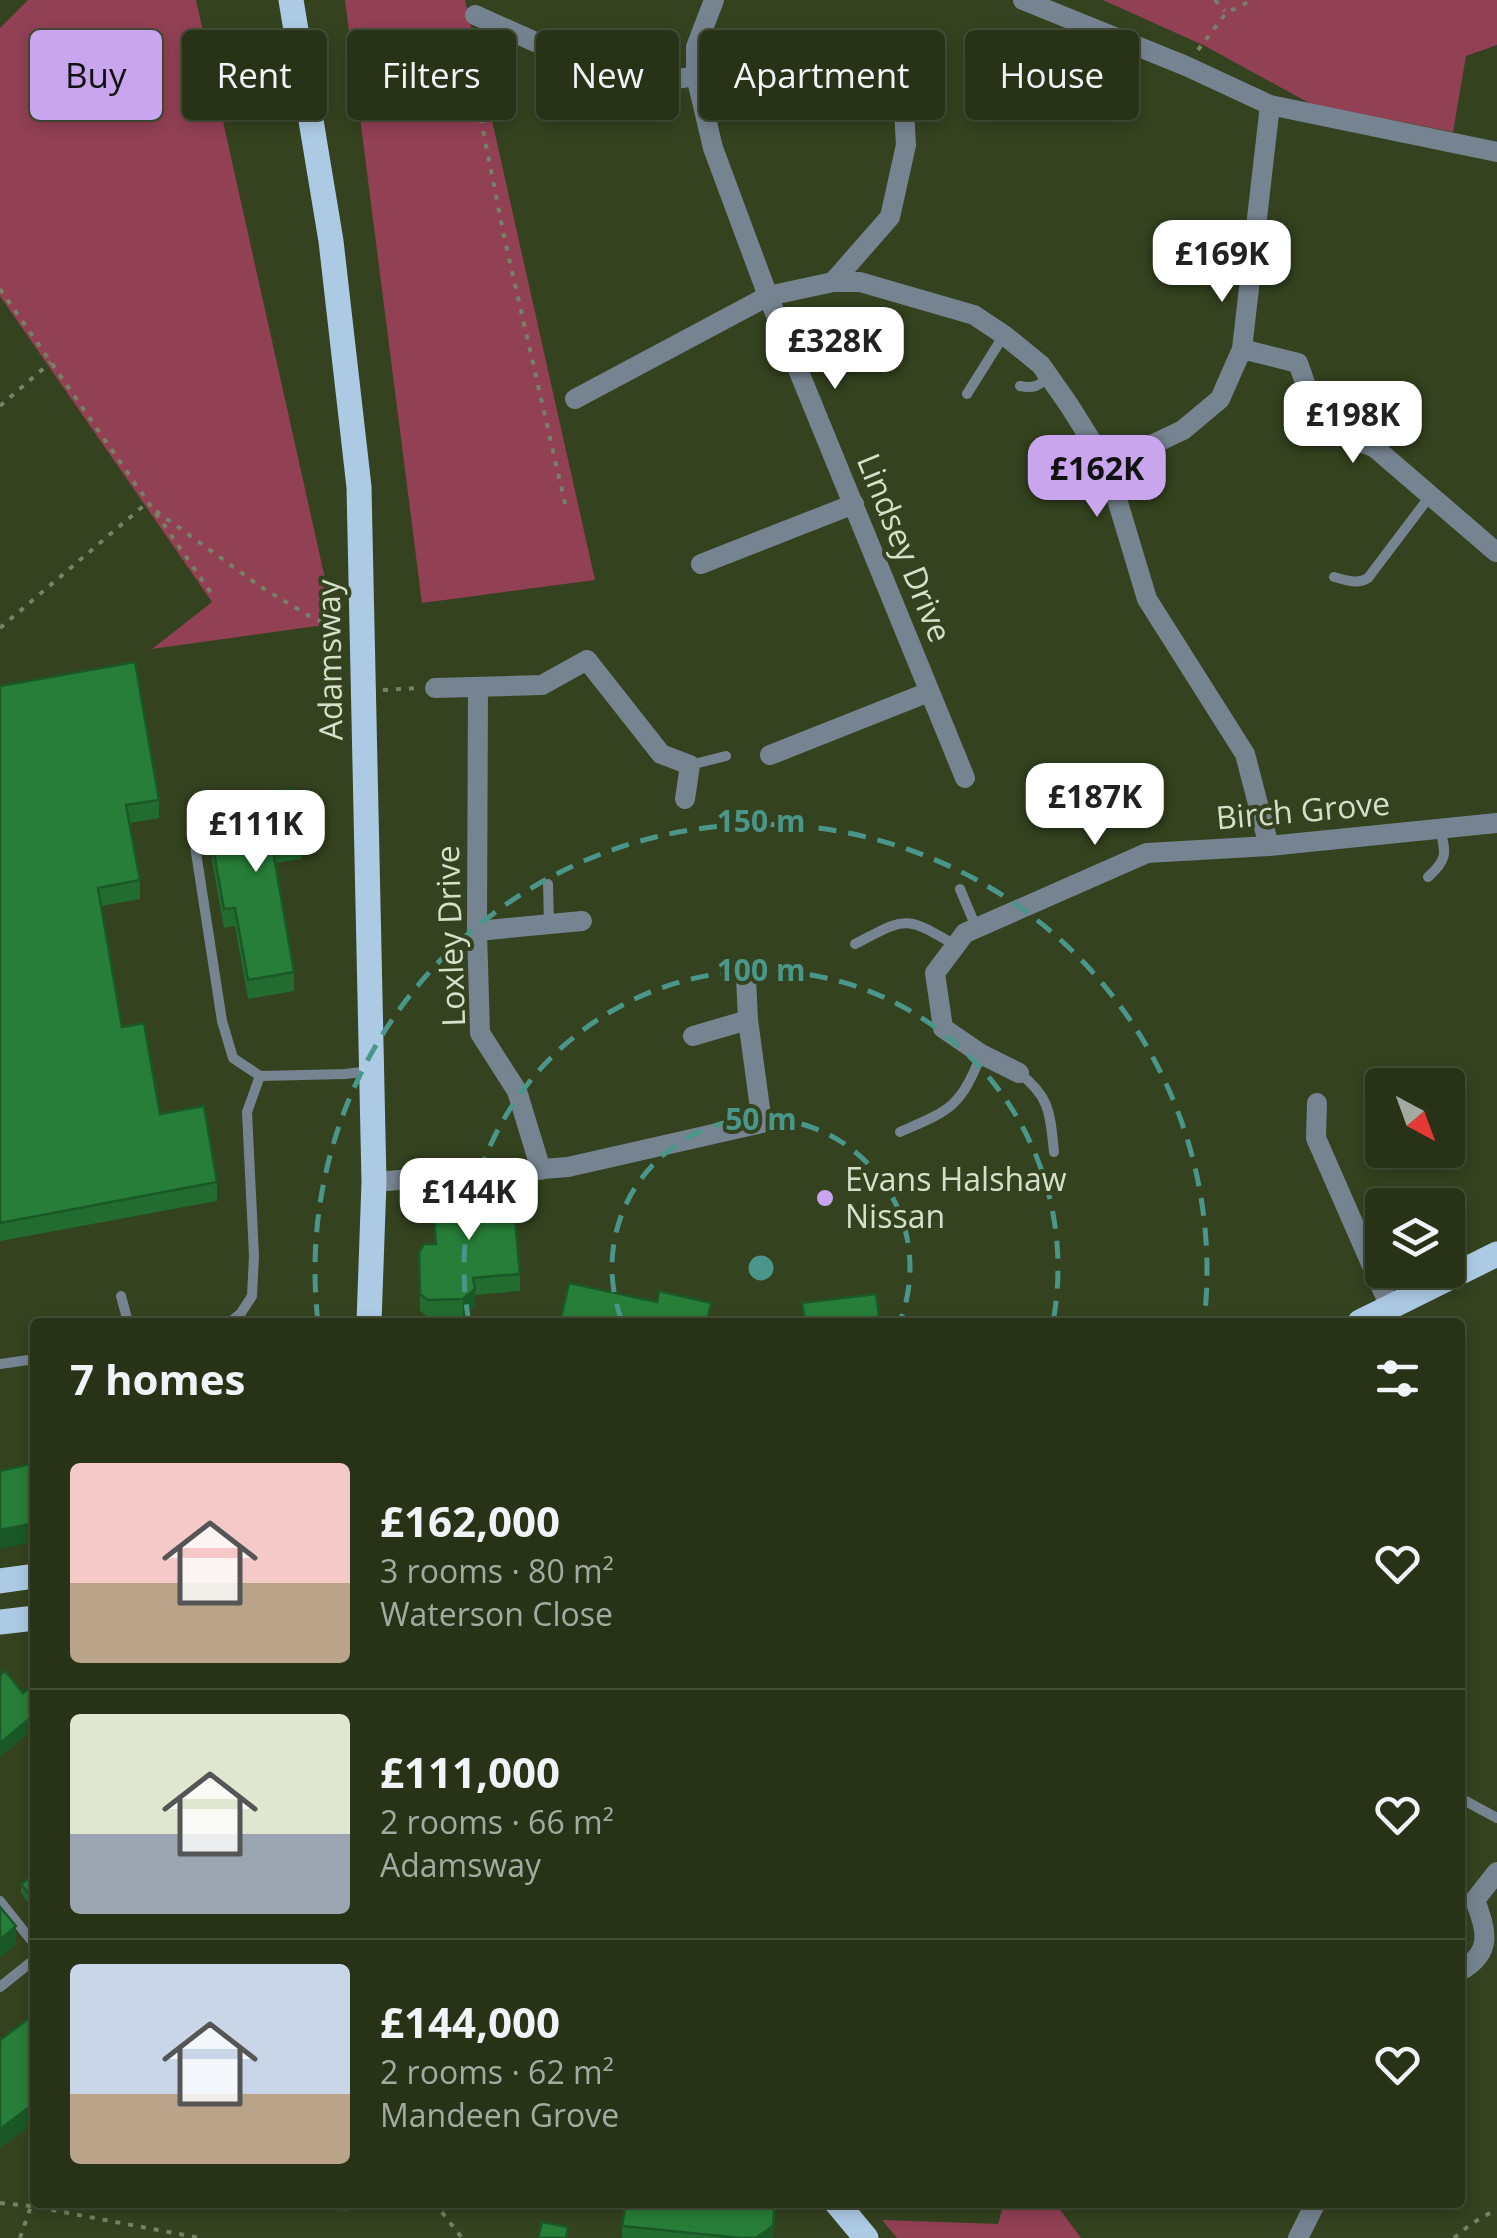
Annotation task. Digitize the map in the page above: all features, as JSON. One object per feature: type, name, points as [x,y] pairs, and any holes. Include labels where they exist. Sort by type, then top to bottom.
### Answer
[{"type":"main road","name":"Adamsway","points":[[291,0],[331,241],[357,468],[374,1182],[369,1318]]},
{"type":"main road","points":[[1368,1318],[1497,1254]]},
{"type":"main road","points":[[0,1580],[30,1577]]},
{"type":"main road","points":[[0,1622],[30,1619]]},
{"type":"main road","points":[[841,2208],[866,2238]]},
{"type":"street","name":"Lindsey Drive","points":[[714,0],[696,46],[696,76],[713,148],[768,296],[965,778]]},
{"type":"street","points":[[1024,0],[1270,105],[1497,152]]},
{"type":"street","points":[[468,17],[614,77],[646,84],[696,76]]},
{"type":"street","points":[[1107,466],[1184,430],[1220,399],[1242,349],[1270,105]]},
{"type":"street","points":[[833,282],[890,217],[906,144],[905,120]]},
{"type":"street","points":[[574,399],[768,296],[833,282],[860,282],[974,315],[1004,334],[1041,366],[1107,466],[1148,599],[1245,754],[1269,846]]},
{"type":"street","points":[[1242,349],[1298,363],[1321,428],[1374,447],[1496,552]]},
{"type":"street","points":[[701,564],[854,504]]},
{"type":"street","points":[[435,688],[542,685],[587,660],[660,754],[690,765],[685,799]]},
{"type":"street","name":"Loxley Drive","points":[[478,688],[476,931],[480,1033],[517,1091],[541,1170]]},
{"type":"street","points":[[770,755],[929,692]]},
{"type":"street","name":"Birch Grove","points":[[1019,1073],[981,1054],[943,1028],[935,973],[965,933],[1147,853],[1269,846],[1497,823]]},
{"type":"street","points":[[476,931],[582,921]]},
{"type":"street","points":[[374,1182],[568,1167],[762,1123],[746,978]]},
{"type":"street","points":[[693,1036],[748,1020]]},
{"type":"street","points":[[1317,1103],[1316,1138],[1390,1307]]},
{"type":"street","points":[[1465,1969],[1484,1949],[1486,1928],[1468,1901],[1497,1872]]},
{"type":"street","points":[[1298,2238],[1313,2208]]},
{"type":"lane","points":[[967,394],[1004,334]]},
{"type":"lane","points":[[1020,386],[1030,389],[1049,377]]},
{"type":"lane","points":[[1334,577],[1355,582],[1368,578],[1430,496]]},
{"type":"lane","points":[[690,765],[726,756]]},
{"type":"lane","points":[[1428,877],[1446,853],[1440,829]]},
{"type":"lane","points":[[193,833],[222,1021],[233,1058],[260,1076],[372,1071]]},
{"type":"lane","points":[[548,884],[550,924]]},
{"type":"lane","points":[[960,890],[976,928]]},
{"type":"lane","points":[[855,944],[907,921],[956,945]]},
{"type":"lane","points":[[900,1132],[942,1114],[957,1101],[981,1054]]},
{"type":"lane","points":[[1019,1073],[1035,1084],[1046,1104],[1054,1152]]},
{"type":"lane","points":[[236,1318],[252,1296],[254,1256],[247,1112],[260,1076]]},
{"type":"lane","points":[[121,1296],[127,1318]]},
{"type":"lane","points":[[0,1364],[30,1360]]},
{"type":"lane","points":[[1465,1801],[1497,1818]]},
{"type":"lane","points":[[0,1901],[30,1939]]},
{"type":"lane","points":[[0,1987],[30,1964]]},
{"type":"path","points":[[1215,0],[1226,12]]},
{"type":"path","points":[[1186,66],[1226,12],[1252,0]]},
{"type":"path","points":[[468,17],[504,236],[566,508]]},
{"type":"path","points":[[0,289],[214,597]]},
{"type":"path","points":[[0,304],[6,298]]},
{"type":"path","points":[[0,406],[50,362]]},
{"type":"path","points":[[0,628],[148,502]]},
{"type":"path","points":[[153,509],[261,587],[362,643]]},
{"type":"path","points":[[58,564],[64,573]]},
{"type":"path","points":[[30,589],[36,597]]},
{"type":"path","points":[[363,691],[435,688]]},
{"type":"path","points":[[0,2203],[30,2206]]},
{"type":"path","points":[[20,2238],[30,2208]]},
{"type":"path","points":[[42,2208],[200,2238]]},
{"type":"path","points":[[439,2208],[462,2238]]},
{"type":"path","points":[[1454,2238],[1497,2209]]},
{"type":"shaded area","points":[[28,0],[196,0],[203,30],[182,30],[182,120],[223,120],[332,610],[324,625],[152,649],[212,602],[0,296],[0,28]]},
{"type":"shaded area","points":[[345,0],[465,0],[472,30],[349,30]]},
{"type":"shaded area","points":[[1103,0],[1497,0],[1497,45],[1466,56],[1453,132],[1311,104],[1205,46]]},
{"type":"shaded area","points":[[360,120],[492,120],[595,580],[422,603]]},
{"type":"shaded area","points":[[1003,2208],[1059,2208],[1081,2238],[897,2238],[882,2220],[998,2224]]},
{"type":"building","points":[[135,662],[159,800],[126,805],[140,880],[98,888],[122,1027],[144,1023],[160,1114],[204,1106],[217,1182],[0,1223],[0,686]]},
{"type":"building","points":[[292,789],[301,840],[272,845],[294,972],[248,980],[235,908],[224,909],[207,814],[217,812],[215,803]]},
{"type":"building","points":[[512,1188],[520,1274],[473,1278],[475,1289],[463,1299],[428,1300],[420,1294],[419,1252],[424,1244],[436,1244],[432,1195]]},
{"type":"building","points":[[569,1283],[657,1302],[659,1291],[711,1303],[708,1318],[561,1318]]},
{"type":"building","points":[[876,1294],[879,1318],[804,1318],[802,1303]]},
{"type":"building","points":[[30,1464],[30,1524],[0,1530],[0,1471]]},
{"type":"building","points":[[5,1671],[23,1693],[30,1687],[30,1718],[0,1743],[0,1675]]},
{"type":"building","points":[[30,1877],[30,1896],[21,1884]]},
{"type":"building","points":[[0,1907],[16,1926],[0,1940]]},
{"type":"building","points":[[30,2018],[30,2107],[0,2129],[0,2040]]},
{"type":"building","points":[[625,2208],[774,2208],[773,2226],[756,2238],[622,2226]]},
{"type":"building","points":[[542,2222],[568,2227],[566,2238],[538,2238]]},
{"type":"place","name":"Evans Halshaw Nissan","points":[[825,1198]]}]
